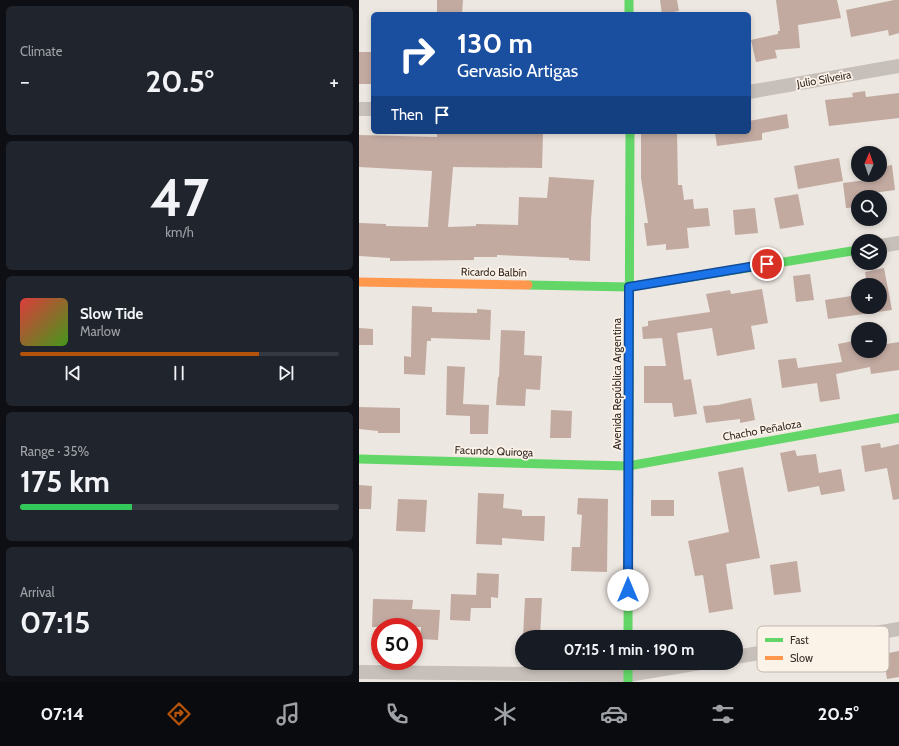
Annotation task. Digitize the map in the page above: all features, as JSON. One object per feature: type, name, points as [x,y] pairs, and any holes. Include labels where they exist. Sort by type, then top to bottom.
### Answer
[{"type":"street","points":[[629,0],[629,12]]},
{"type":"street","name":"Julio Silveira","points":[[751,92],[899,66]]},
{"type":"street","points":[[359,109],[371,109]]},
{"type":"street","name":"Avenida República Argentina","points":[[628,630],[630,134]]},
{"type":"street","points":[[887,245],[899,243]]},
{"type":"street","name":"Ricardo Balbín","points":[[359,282],[629,287],[851,251]]},
{"type":"street","name":"Chacho Peñaloza","points":[[628,466],[899,418]]},
{"type":"street","name":"Facundo Quiroga","points":[[359,459],[628,466]]},
{"type":"street","points":[[889,631],[899,629]]},
{"type":"street","points":[[743,656],[757,653]]},
{"type":"street","points":[[359,672],[628,673],[650,670]]},
{"type":"building","points":[[437,0],[463,0],[462,12],[437,12]]},
{"type":"building","points":[[660,0],[677,0],[679,11],[662,12]]},
{"type":"building","points":[[776,0],[837,0],[841,18],[798,25],[800,48],[775,50],[777,58],[756,62],[751,40],[778,34],[778,31],[780,31]]},
{"type":"building","points":[[899,0],[899,33],[889,36],[888,30],[851,37],[846,10]]},
{"type":"building","points":[[359,52],[371,52],[371,84],[359,84]]},
{"type":"building","points":[[865,91],[866,97],[899,93],[899,118],[829,126],[825,100],[853,97],[852,93]]},
{"type":"building","points":[[787,114],[789,128],[762,133],[762,140],[717,146],[715,134],[751,134],[751,121]]},
{"type":"building","points":[[437,134],[543,134],[542,168],[453,167],[448,227],[476,226],[476,224],[518,225],[519,197],[547,198],[549,177],[594,180],[590,261],[569,260],[569,258],[497,255],[497,257],[474,257],[474,260],[390,261],[390,258],[359,256],[359,223],[386,224],[386,226],[428,227],[432,171],[359,167],[359,135],[437,137]]},
{"type":"building","points":[[641,134],[677,134],[678,185],[682,185],[684,200],[693,199],[694,209],[708,208],[710,226],[687,228],[689,248],[666,250],[666,244],[647,246],[644,223],[648,223],[641,178]]},
{"type":"building","points":[[839,158],[843,181],[798,189],[794,166]]},
{"type":"building","points":[[892,165],[895,190],[851,190],[851,208],[846,208],[843,183],[887,182],[887,166]]},
{"type":"building","points":[[798,194],[804,225],[780,229],[774,198]]},
{"type":"building","points":[[755,208],[758,233],[735,235],[733,210]]},
{"type":"building","points":[[884,270],[886,278],[866,278],[865,272]]},
{"type":"building","points":[[810,274],[814,300],[796,302],[793,276]]},
{"type":"building","points":[[887,284],[892,310],[887,311]]},
{"type":"building","points":[[762,289],[768,323],[751,326],[755,349],[717,356],[712,328],[677,333],[684,380],[691,379],[697,414],[674,417],[672,403],[644,403],[644,366],[666,366],[662,338],[643,339],[642,327],[648,326],[648,321],[710,312],[706,294],[730,290],[731,294]]},
{"type":"building","points":[[851,296],[851,314],[864,314],[828,319],[825,300]]},
{"type":"building","points":[[412,306],[432,307],[432,312],[477,313],[477,309],[491,310],[490,340],[431,338],[431,341],[427,341],[425,375],[404,374],[404,356],[411,357]]},
{"type":"building","points":[[359,328],[373,329],[373,345],[359,345]]},
{"type":"building","points":[[501,330],[525,331],[524,355],[542,356],[540,390],[526,389],[525,406],[496,405]]},
{"type":"building","points":[[851,341],[851,358],[887,358],[887,344],[899,342],[899,370],[871,374],[870,367],[836,374],[840,399],[820,402],[817,383],[782,388],[778,360],[796,358],[798,368],[842,362],[838,344]]},
{"type":"building","points":[[447,366],[465,367],[463,404],[489,405],[488,434],[470,434],[470,416],[446,415]]},
{"type":"building","points":[[751,398],[755,420],[740,423],[740,419],[706,423],[703,406],[718,405]]},
{"type":"building","points":[[359,407],[400,408],[400,433],[378,433],[378,431],[359,429]]},
{"type":"building","points":[[551,410],[572,411],[571,438],[550,438]]},
{"type":"building","points":[[880,443],[881,448],[899,444],[899,499],[893,500],[887,468],[865,472],[861,446]]},
{"type":"building","points":[[795,450],[797,456],[816,454],[819,473],[841,469],[845,491],[821,495],[819,486],[788,492],[780,453]]},
{"type":"building","points":[[743,467],[760,558],[726,564],[733,609],[709,613],[703,575],[695,576],[688,541],[729,532],[718,472]]},
{"type":"building","points":[[359,485],[372,486],[371,509],[359,509]]},
{"type":"building","points":[[478,493],[504,494],[503,508],[522,510],[522,516],[545,516],[544,541],[502,538],[502,545],[476,544]]},
{"type":"building","points":[[578,498],[608,499],[607,572],[571,571],[572,547],[580,547],[582,515],[577,514]]},
{"type":"building","points":[[398,499],[427,500],[425,532],[396,531]]},
{"type":"building","points":[[651,500],[674,500],[674,516],[651,516]]},
{"type":"building","points":[[797,561],[801,592],[774,595],[770,565]]},
{"type":"building","points":[[477,573],[499,574],[498,598],[491,597],[491,608],[471,608],[470,621],[450,620],[451,594],[476,595]]},
{"type":"building","points":[[525,598],[542,598],[540,630],[523,630]]},
{"type":"building","points":[[373,599],[413,600],[412,609],[440,610],[438,640],[423,639],[423,618],[372,618]]},
{"type":"building","points":[[899,651],[899,677],[887,679],[886,672],[889,672],[889,653]]},
{"type":"traffic: fast","points":[[629,0],[629,12]]},
{"type":"traffic: fast","points":[[628,630],[630,134]]},
{"type":"traffic: fast","points":[[528,285],[629,287],[851,251]]},
{"type":"traffic: fast","points":[[359,459],[628,466],[899,418]]},
{"type":"traffic: fast","points":[[628,670],[628,682]]},
{"type":"traffic: slow","points":[[359,282],[528,285]]},
{"type":"route","points":[[628,590],[629,287],[767,264]]}]
